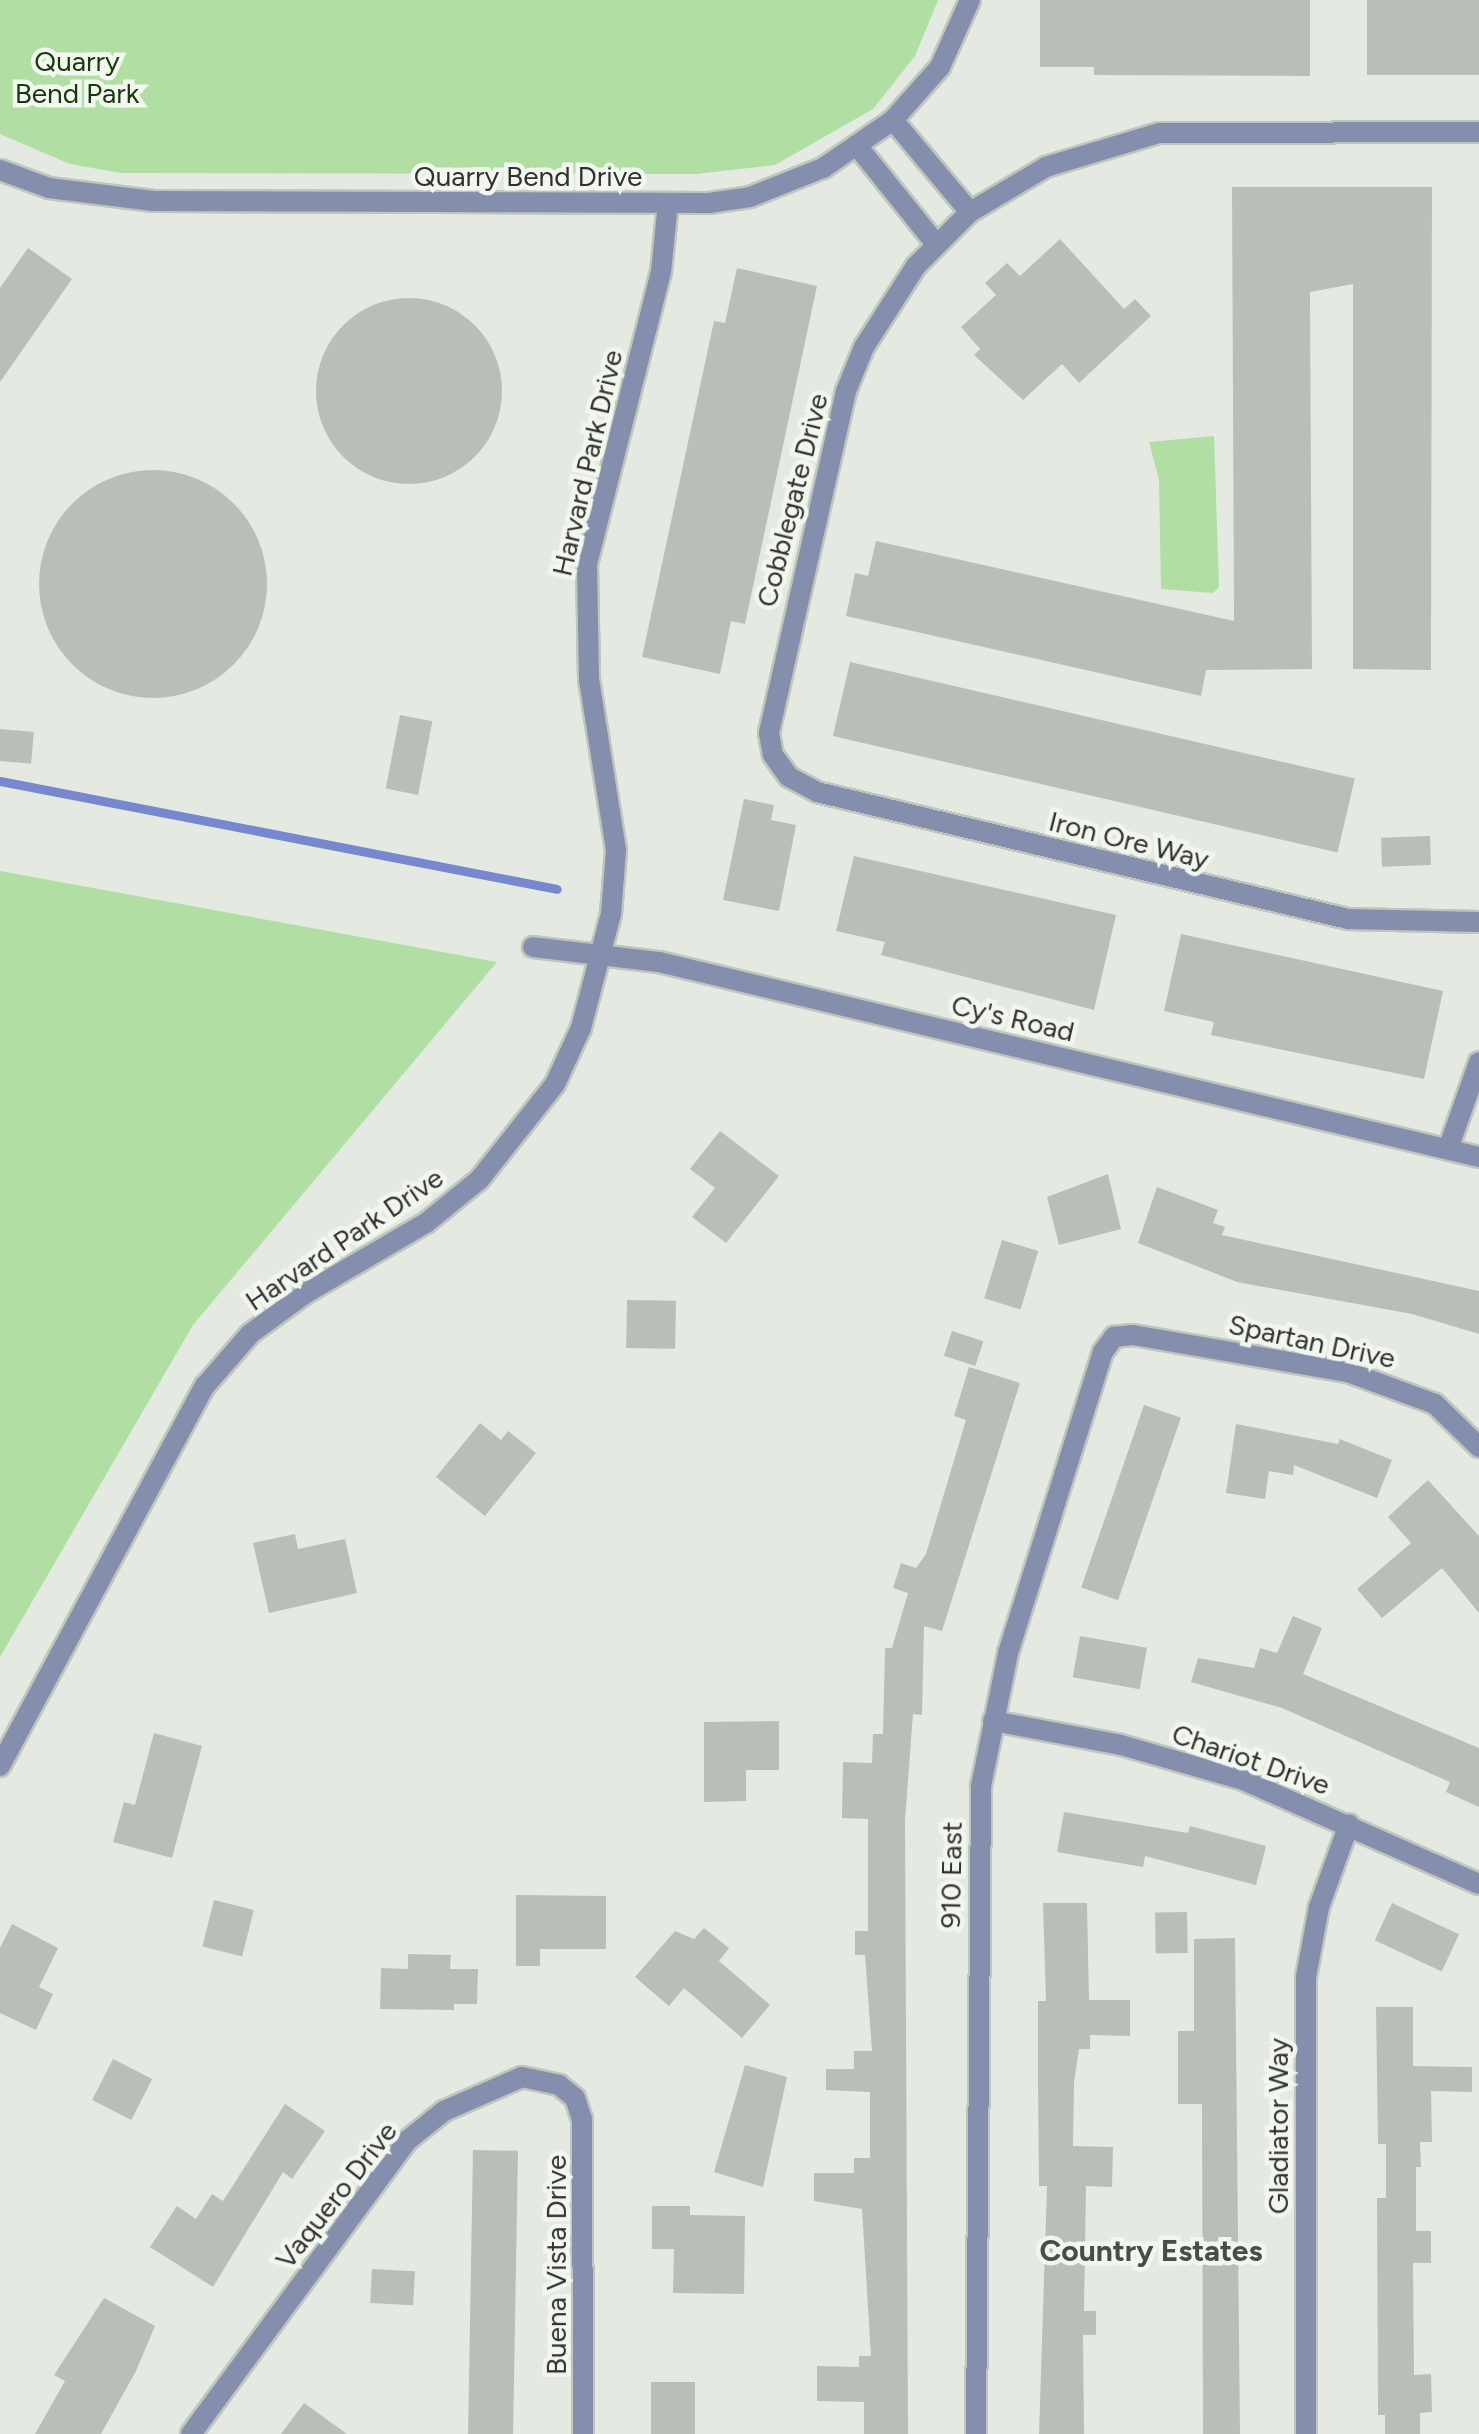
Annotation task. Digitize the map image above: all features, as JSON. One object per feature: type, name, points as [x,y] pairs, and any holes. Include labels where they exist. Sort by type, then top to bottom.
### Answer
[{"type":"street","name":"Quarry Bend Drive","points":[[0,170],[49,188],[153,201],[668,203],[750,197],[858,147],[893,120],[940,67],[970,0]]},
{"type":"street","points":[[893,120],[970,212]]},
{"type":"street","name":"Cobblegate Drive","points":[[778,764],[769,744],[771,711],[832,436],[864,347],[936,244],[970,212],[1046,167],[1158,133],[1479,132]]},
{"type":"street","points":[[858,147],[936,244]]},
{"type":"street","name":"Harvard Park Drive","points":[[0,1766],[204,1386],[250,1334],[426,1223],[480,1180],[554,1084],[602,956],[616,850],[589,680],[587,564],[660,272],[668,203]]},
{"type":"street","name":"Iron Ore Way","points":[[778,764],[817,792],[1316,912],[1380,922],[1479,922]]},
{"type":"street","name":"Cy's Road","points":[[532,948],[659,962],[1479,1157]]},
{"type":"street","points":[[1448,1149],[1479,1062]]},
{"type":"street","name":"Spartan Drive","points":[[1114,1338],[1153,1338],[1393,1384],[1434,1404],[1479,1447]]},
{"type":"street","name":"910 East","points":[[976,2434],[976,1847],[993,1721],[1036,1553],[1096,1370],[1114,1338]]},
{"type":"street","name":"Chariot Drive","points":[[993,1721],[1121,1745],[1243,1780],[1479,1884]]},
{"type":"street","name":"Gladiator Way","points":[[1306,2434],[1306,1977],[1319,1907],[1349,1824]]},
{"type":"street","name":"Vaquero Drive","points":[[191,2434],[408,2140],[444,2111],[522,2077],[559,2085],[575,2098]]},
{"type":"street","name":"Buena Vista Drive","points":[[575,2098],[584,2139],[583,2434]]},
{"type":"green space","name":"Quarry Bend Park","points":[[0,0],[938,0],[915,56],[873,109],[775,165],[696,174],[121,173],[70,164],[0,134]]},
{"type":"green space","points":[[1214,436],[1219,587],[1213,593],[1161,589],[1159,480],[1149,442]]},
{"type":"green space","points":[[0,871],[497,962],[193,1325],[0,1657]]},
{"type":"building","points":[[1040,0],[1310,0],[1310,76],[1094,75],[1094,67],[1040,67]]},
{"type":"building","points":[[1367,0],[1479,0],[1479,75],[1367,75]]},
{"type":"building","points":[[1232,187],[1432,187],[1431,670],[1353,669],[1353,284],[1310,292],[1312,669],[1206,670],[1201,696],[846,616],[855,573],[868,576],[876,541],[1234,621]]},
{"type":"building","points":[[1060,239],[1124,309],[1135,299],[1151,316],[1079,383],[1062,364],[1023,400],[974,355],[980,349],[961,327],[996,295],[985,283],[1007,263],[1020,276]]},
{"type":"building","points":[[28,248],[72,279],[0,382],[0,288]]},
{"type":"building","points":[[737,268],[817,286],[745,624],[731,621],[720,674],[642,657],[714,321],[725,323]]},
{"type":"building","points":[[409,298],[444,305],[474,326],[495,356],[502,391],[495,426],[474,456],[444,477],[409,484],[374,477],[344,456],[323,426],[316,391],[323,356],[344,326],[374,305]]},
{"type":"building","points":[[153,470],[197,479],[234,503],[258,540],[267,584],[258,628],[234,665],[197,689],[153,698],[109,689],[72,665],[48,628],[39,584],[48,540],[72,503],[109,479]]},
{"type":"building","points":[[850,662],[1355,779],[1338,853],[833,736]]},
{"type":"building","points":[[400,715],[432,721],[418,795],[386,789]]},
{"type":"building","points":[[0,729],[34,732],[31,764],[0,761]]},
{"type":"building","points":[[744,799],[774,805],[771,820],[796,825],[779,911],[723,900]]},
{"type":"building","points":[[1430,836],[1431,865],[1382,867],[1381,838]]},
{"type":"building","points":[[854,856],[1116,915],[1094,1010],[881,955],[885,942],[836,931]]},
{"type":"building","points":[[1181,934],[1443,991],[1424,1079],[1211,1035],[1214,1022],[1164,1011]]},
{"type":"building","points":[[720,1131],[779,1176],[726,1243],[692,1217],[715,1188],[690,1169]]},
{"type":"building","points":[[1108,1174],[1121,1229],[1059,1245],[1047,1197]]},
{"type":"building","points":[[1157,1187],[1218,1210],[1213,1223],[1225,1227],[1222,1235],[1479,1291],[1479,1334],[1412,1314],[1237,1282],[1138,1243]]},
{"type":"building","points":[[1002,1240],[1038,1251],[1021,1309],[984,1298]]},
{"type":"building","points":[[627,1300],[676,1301],[675,1349],[626,1348]]},
{"type":"building","points":[[952,1331],[983,1341],[975,1366],[944,1356]]},
{"type":"building","points":[[969,1367],[1020,1383],[942,1631],[924,1626],[922,1715],[913,1714],[905,1820],[908,2434],[864,2434],[864,2402],[817,2401],[817,2366],[859,2367],[859,2356],[871,2356],[862,2209],[814,2201],[814,2173],[854,2173],[854,2158],[870,2158],[870,2092],[826,2090],[826,2069],[854,2069],[854,2051],[872,2051],[865,1955],[855,1955],[855,1931],[868,1931],[868,1819],[842,1818],[843,1762],[872,1763],[873,1734],[883,1734],[885,1648],[892,1648],[908,1593],[893,1588],[901,1563],[916,1568],[926,1554],[966,1420],[954,1416]]},
{"type":"building","points":[[1144,1405],[1181,1418],[1118,1600],[1081,1587]]},
{"type":"building","points":[[480,1423],[501,1440],[508,1431],[536,1453],[485,1516],[436,1477]]},
{"type":"building","points":[[1236,1424],[1338,1444],[1340,1439],[1392,1460],[1377,1498],[1294,1465],[1293,1475],[1269,1471],[1265,1499],[1226,1493]]},
{"type":"building","points":[[1428,1480],[1479,1536],[1479,1613],[1442,1568],[1382,1618],[1357,1589],[1411,1543],[1388,1517]]},
{"type":"building","points":[[295,1534],[298,1549],[345,1539],[357,1593],[269,1613],[253,1543]]},
{"type":"building","points":[[1293,1616],[1322,1628],[1303,1674],[1479,1748],[1479,1807],[1446,1792],[1450,1782],[1282,1708],[1191,1682],[1198,1658],[1254,1668],[1260,1648],[1277,1653]]},
{"type":"building","points":[[1080,1636],[1147,1648],[1140,1689],[1073,1677]]},
{"type":"building","points":[[779,1721],[779,1770],[746,1770],[746,1801],[704,1802],[704,1722]]},
{"type":"building","points":[[154,1733],[202,1746],[172,1858],[113,1842],[124,1802],[135,1805]]},
{"type":"building","points":[[1064,1812],[1188,1833],[1190,1826],[1266,1846],[1256,1885],[1145,1856],[1143,1867],[1057,1852]]},
{"type":"building","points":[[516,1895],[606,1896],[606,1949],[540,1949],[540,1966],[516,1966]]},
{"type":"building","points":[[214,1900],[254,1910],[242,1956],[202,1947]]},
{"type":"building","points":[[1043,1903],[1087,1903],[1089,2000],[1130,2000],[1130,2036],[1090,2035],[1090,2049],[1079,2049],[1074,2083],[1073,2146],[1113,2147],[1112,2187],[1086,2186],[1084,2311],[1096,2311],[1096,2335],[1083,2335],[1084,2434],[1039,2434],[1047,2186],[1039,2186],[1038,2001],[1046,2001]]},
{"type":"building","points":[[1392,1903],[1459,1934],[1442,1971],[1375,1940]]},
{"type":"building","points":[[1187,1912],[1188,1953],[1156,1954],[1155,1913]]},
{"type":"building","points":[[12,1924],[58,1948],[39,1987],[53,1994],[36,2030],[0,2013],[0,1948]]},
{"type":"building","points":[[704,1928],[729,1948],[719,1961],[770,2005],[742,2038],[684,1988],[669,2006],[635,1977],[675,1931],[694,1939]]},
{"type":"building","points":[[1235,1938],[1240,2434],[1203,2434],[1202,2104],[1178,2104],[1178,2031],[1194,2031],[1194,1939]]},
{"type":"building","points":[[408,1954],[451,1955],[450,1969],[478,1969],[477,2004],[454,2004],[454,2010],[380,2009],[381,1968],[408,1969]]},
{"type":"building","points":[[1376,2007],[1413,2007],[1413,2066],[1472,2067],[1472,2092],[1431,2091],[1432,2142],[1420,2142],[1421,2167],[1416,2167],[1416,2231],[1431,2231],[1431,2263],[1413,2263],[1414,2375],[1431,2374],[1432,2412],[1420,2413],[1420,2434],[1385,2434],[1385,2415],[1378,2415],[1377,2198],[1386,2198],[1386,2144],[1378,2144]]},
{"type":"building","points":[[113,2059],[152,2079],[131,2120],[92,2100]]},
{"type":"building","points":[[745,2065],[787,2077],[763,2187],[714,2172]]},
{"type":"building","points":[[285,2104],[325,2131],[292,2179],[283,2172],[213,2287],[150,2247],[177,2206],[196,2219],[212,2194],[223,2201]]},
{"type":"building","points":[[473,2150],[518,2151],[513,2434],[468,2434]]},
{"type":"building","points":[[652,2206],[690,2206],[690,2215],[745,2216],[744,2294],[673,2293],[674,2249],[652,2249]]},
{"type":"building","points":[[372,2269],[415,2271],[413,2305],[370,2303]]},
{"type":"building","points":[[104,2298],[155,2326],[136,2371],[101,2434],[35,2434],[65,2381],[54,2375]]},
{"type":"building","points":[[651,2382],[695,2382],[695,2434],[651,2434]]},
{"type":"building","points":[[304,2403],[347,2434],[281,2434]]},
{"type":"waterway","points":[[0,781],[557,889]]},
{"type":"district","name":"Country Estates","points":[[1151,2251]]}]
